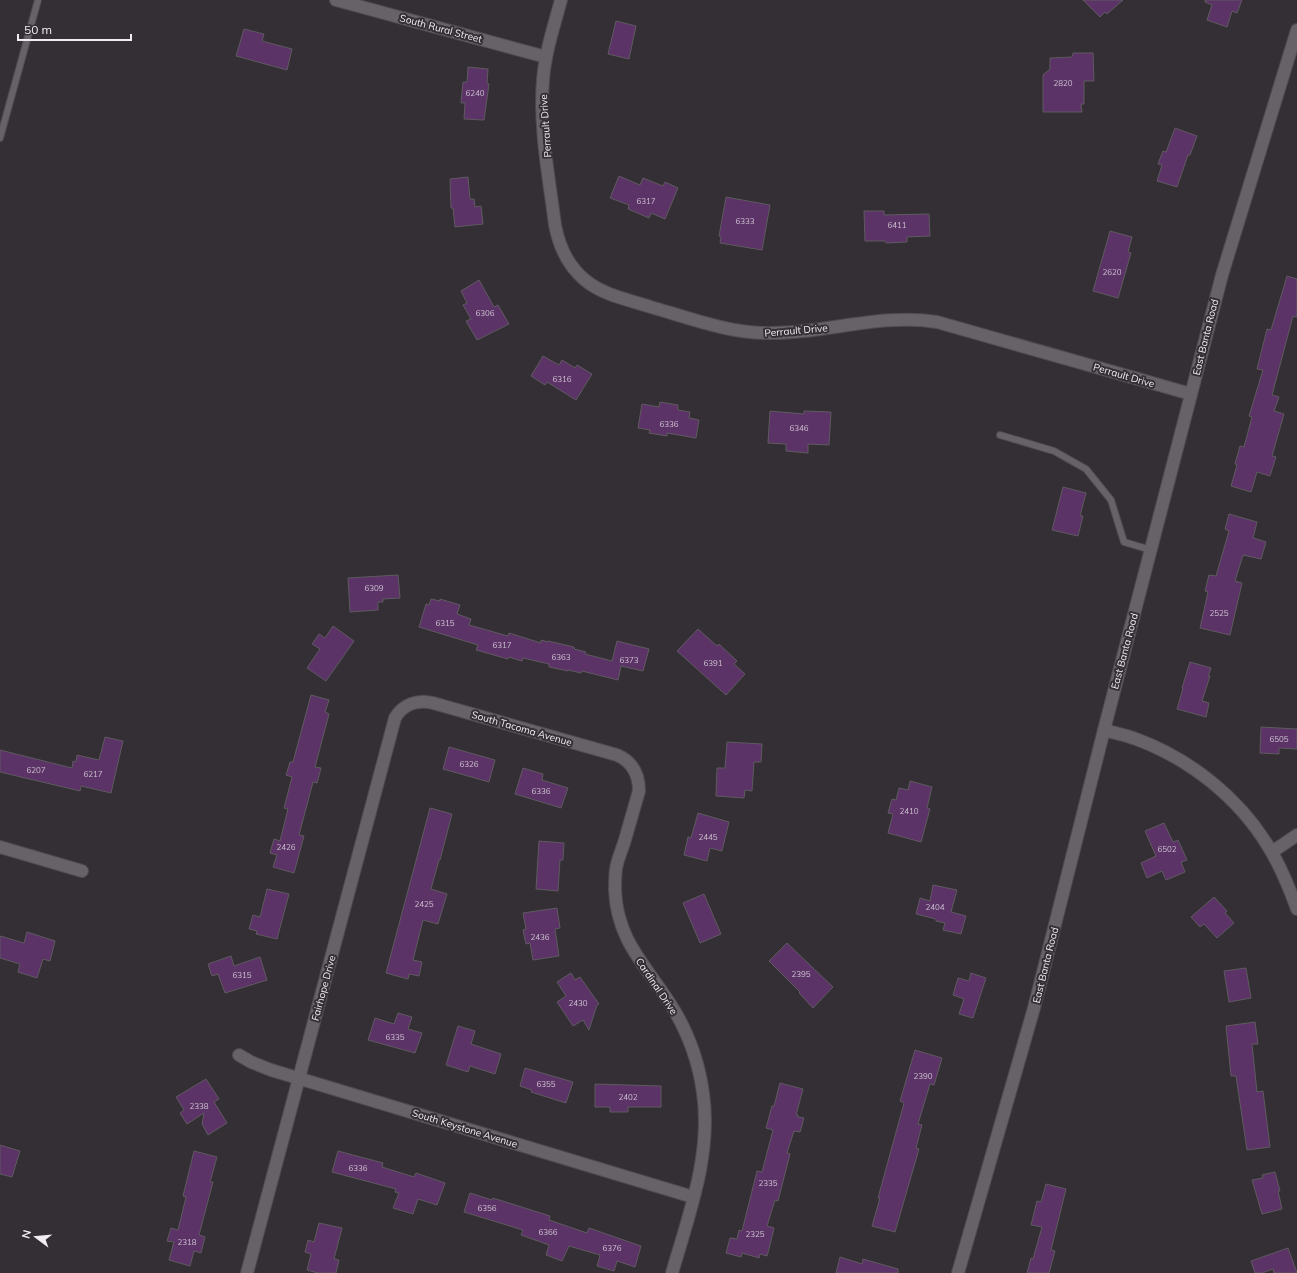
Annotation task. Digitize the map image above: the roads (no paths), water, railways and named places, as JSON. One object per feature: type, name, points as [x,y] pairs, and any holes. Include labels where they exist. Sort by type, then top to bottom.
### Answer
[{"type":"street","name":"South Rural Street","points":[[336,0],[546,57]]},
{"type":"street","points":[[546,57],[561,0]]},
{"type":"street","name":"East Banta Road","points":[[958,1273],[1034,1008],[1104,730],[1222,275],[1297,30]]},
{"type":"street","name":"Perrault Drive","points":[[546,57],[542,86],[542,117],[558,239],[566,258],[574,269],[584,279],[601,290],[709,324],[731,330],[751,332],[794,332],[895,319],[923,319],[1191,394]]},
{"type":"street","name":"South Tacoma Avenue","points":[[405,707],[418,702],[433,703],[617,755],[629,763],[635,770]]},
{"type":"street","name":"Fairhope Drive","points":[[247,1273],[395,718],[405,707]]},
{"type":"street","points":[[1104,730],[1134,738],[1166,752],[1197,771],[1219,788],[1239,808],[1261,835],[1272,852],[1290,890],[1297,909]]},
{"type":"street","name":"Cardinal Drive","points":[[635,770],[639,781],[639,791],[616,869],[617,912],[626,938],[633,951],[664,993],[682,1024],[693,1050],[703,1091],[705,1126],[701,1169],[672,1273]]},
{"type":"street","points":[[1272,852],[1297,835]]},
{"type":"street","points":[[0,847],[82,871]]},
{"type":"street","name":"South Keystone Avenue","points":[[239,1055],[263,1067],[693,1197]]},
{"type":"lane","points":[[0,138],[38,0]]},
{"type":"lane","points":[[1000,435],[1054,451],[1086,469],[1111,500],[1124,542],[1151,550]]}]
